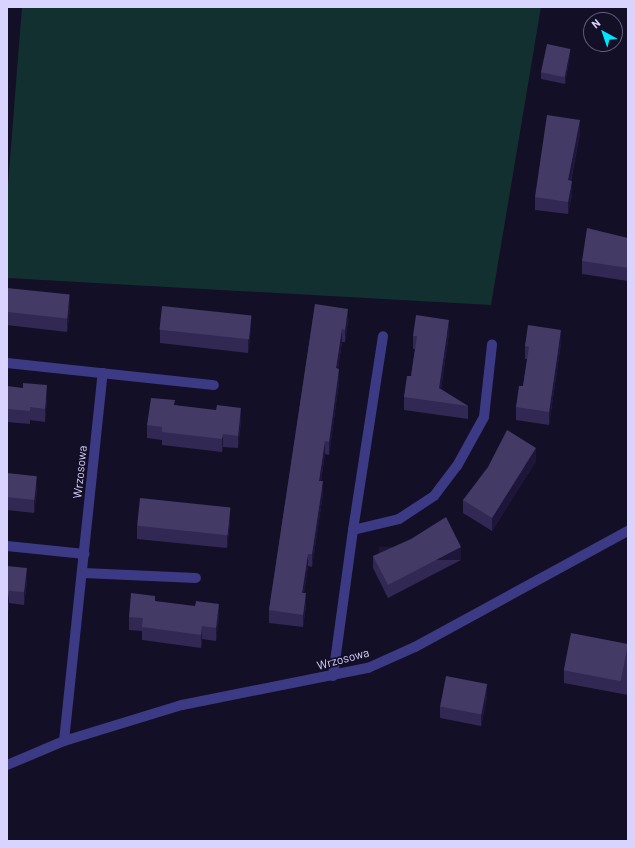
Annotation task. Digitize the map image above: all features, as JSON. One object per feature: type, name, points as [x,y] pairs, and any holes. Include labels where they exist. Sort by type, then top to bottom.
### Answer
[{"type":"street","points":[[334,676],[352,530],[383,336]]},
{"type":"street","points":[[352,530],[399,519],[434,496],[448,478],[484,417],[492,344]]},
{"type":"street","points":[[7,363],[214,385]]},
{"type":"street","name":"Wrzosowa","points":[[64,741],[103,373]]},
{"type":"street","name":"Wrzosowa","points":[[7,765],[64,741],[182,705],[334,676],[368,668],[415,647],[628,531]]},
{"type":"street","points":[[7,546],[85,554]]},
{"type":"street","points":[[83,573],[196,578]]},
{"type":"green space","points":[[22,7],[541,7],[491,305],[7,278],[7,197]]},
{"type":"building","points":[[547,44],[570,49],[564,77],[541,72]]},
{"type":"building","points":[[547,115],[580,120],[568,180],[572,181],[568,202],[535,197]]},
{"type":"building","points":[[587,228],[628,238],[628,268],[582,261]]},
{"type":"building","points":[[7,288],[70,295],[67,318],[7,312]]},
{"type":"building","points":[[315,304],[348,309],[345,330],[342,329],[336,368],[339,369],[329,442],[325,441],[319,481],[323,481],[312,554],[308,554],[302,593],[306,593],[303,615],[269,610]]},
{"type":"building","points":[[162,306],[252,315],[249,339],[159,330]]},
{"type":"building","points":[[416,315],[449,320],[439,388],[468,406],[404,397],[407,376],[411,376],[417,336],[413,336]]},
{"type":"building","points":[[528,325],[561,330],[549,412],[516,407],[519,386],[523,386],[529,347],[525,346]]},
{"type":"building","points":[[23,383],[47,385],[45,409],[30,407],[30,411],[7,409],[7,386],[23,388]]},
{"type":"building","points":[[151,398],[175,400],[174,405],[216,410],[217,405],[241,408],[238,436],[223,434],[222,439],[162,432],[162,427],[147,425]]},
{"type":"building","points":[[507,430],[536,448],[492,518],[463,500],[488,467]]},
{"type":"building","points":[[7,473],[37,476],[34,500],[7,497]]},
{"type":"building","points":[[140,498],[231,508],[228,535],[137,526]]},
{"type":"building","points":[[446,517],[461,547],[388,585],[373,556],[411,539]]},
{"type":"building","points":[[7,566],[27,568],[24,592],[9,591],[8,599],[7,599]]},
{"type":"building","points":[[131,593],[155,596],[155,601],[195,606],[196,601],[219,604],[216,628],[202,626],[201,635],[142,627],[143,618],[129,617]]},
{"type":"building","points":[[571,633],[628,644],[621,681],[564,670]]},
{"type":"building","points":[[446,676],[487,684],[481,714],[440,706]]}]
